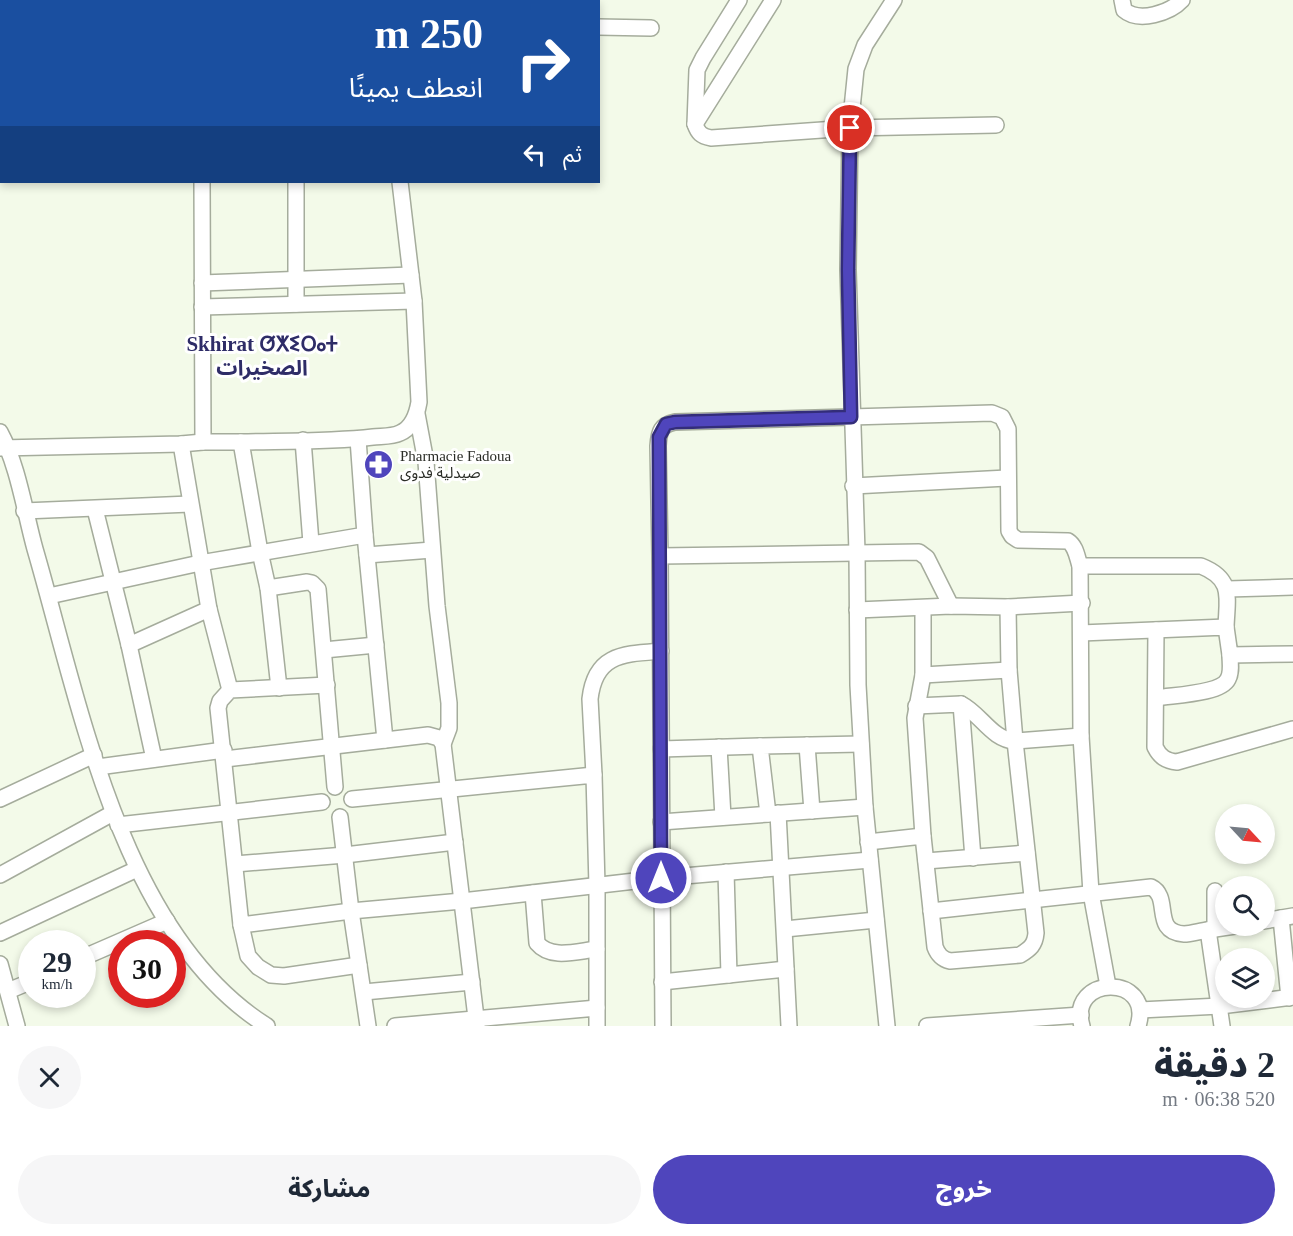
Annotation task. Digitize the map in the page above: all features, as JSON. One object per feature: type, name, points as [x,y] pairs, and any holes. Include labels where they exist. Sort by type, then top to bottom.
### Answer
[{"type":"street","points":[[739,0],[697,70],[695,124],[697,131],[703,136],[711,138],[850,128],[996,126]]},
{"type":"street","points":[[695,124],[773,0]]},
{"type":"street","points":[[887,1026],[868,842],[861,744],[848,270],[850,128],[856,69],[865,45],[894,0]]},
{"type":"street","points":[[1122,0],[1124,10],[1135,15],[1161,13],[1182,0]]},
{"type":"street","points":[[600,27],[651,28]]},
{"type":"street","points":[[201,183],[203,442]]},
{"type":"street","points":[[296,183],[296,304]]},
{"type":"street","points":[[400,183],[414,301],[419,402],[417,414],[426,462],[442,656],[449,703],[449,728],[443,744],[477,1022]]},
{"type":"street","points":[[202,283],[411,275]]},
{"type":"street","points":[[202,307],[414,301]]},
{"type":"street","points":[[4,448],[357,439],[402,432],[410,426],[417,414]]},
{"type":"street","points":[[663,1026],[658,446],[662,429],[666,424],[675,422],[997,414],[1002,417],[1008,429],[1009,531],[1018,540],[1068,541],[1075,549],[1080,566],[1081,736],[1091,893],[1108,986]]},
{"type":"street","points":[[0,432],[96,761],[116,819],[137,869],[183,946],[216,985],[254,1018],[267,1026]]},
{"type":"street","points":[[357,439],[385,740]]},
{"type":"street","points":[[303,440],[311,543]]},
{"type":"street","points":[[241,442],[268,588],[279,688]]},
{"type":"street","points":[[181,444],[209,609],[230,690]]},
{"type":"street","points":[[853,486],[1007,478]]},
{"type":"street","points":[[24,511],[190,504]]},
{"type":"street","points":[[94,509],[129,645],[154,759]]},
{"type":"street","points":[[49,596],[200,563],[365,535]]},
{"type":"street","points":[[367,555],[432,550]]},
{"type":"street","points":[[660,556],[913,552],[923,555],[951,606]]},
{"type":"street","points":[[1080,566],[1201,566],[1219,575],[1224,582],[1227,589],[1226,627],[1230,675],[1224,685],[1212,690],[1156,698]]},
{"type":"street","points":[[268,588],[307,582],[318,589],[335,787]]},
{"type":"street","points":[[1227,589],[1293,588]]},
{"type":"street","points":[[857,610],[1082,603]]},
{"type":"street","points":[[923,608],[923,675],[915,718],[924,836],[935,947],[938,954],[950,961],[1020,955],[1029,950],[1035,942],[1036,933],[1009,670],[1008,607]]},
{"type":"street","points":[[129,645],[209,609]]},
{"type":"street","points":[[1081,633],[1226,627]]},
{"type":"street","points":[[1156,630],[1155,747],[1159,754],[1170,762],[1177,762],[1293,729]]},
{"type":"street","points":[[324,650],[376,645]]},
{"type":"street","points":[[597,1026],[597,886],[591,686],[603,664],[615,657],[629,653],[661,651]]},
{"type":"street","points":[[1230,656],[1293,654]]},
{"type":"street","points":[[923,675],[1009,670]]},
{"type":"street","points":[[327,686],[230,690],[220,701],[218,708],[241,926],[248,956],[258,967],[271,975],[284,976],[359,965]]},
{"type":"street","points":[[916,706],[961,704],[976,714],[1001,738],[1015,741],[1081,736]]},
{"type":"street","points":[[961,704],[973,858]]},
{"type":"street","points":[[0,799],[96,761],[333,746],[428,735],[439,738],[443,744]]},
{"type":"street","points":[[661,749],[861,744]]},
{"type":"street","points":[[807,745],[812,811]]},
{"type":"street","points":[[760,746],[782,868],[789,1026]]},
{"type":"street","points":[[719,747],[723,817]]},
{"type":"street","points":[[352,799],[448,788],[594,776]]},
{"type":"street","points":[[335,787],[346,790],[352,799],[347,813],[340,817],[328,814],[322,802],[326,792],[335,787]]},
{"type":"street","points":[[0,875],[116,819],[230,813],[322,802]]},
{"type":"street","points":[[661,822],[865,807]]},
{"type":"street","points":[[340,817],[368,1026]]},
{"type":"street","points":[[868,842],[924,836]]},
{"type":"street","points":[[235,864],[345,855],[455,842]]},
{"type":"street","points":[[926,861],[1027,853]]},
{"type":"street","points":[[241,926],[351,911],[462,901],[661,878],[870,860]]},
{"type":"street","points":[[0,933],[137,869]]},
{"type":"street","points":[[726,872],[729,975]]},
{"type":"street","points":[[931,911],[1151,887],[1160,894],[1167,928],[1184,934],[1215,928]]},
{"type":"street","points":[[1215,891],[1211,929],[1215,963]]},
{"type":"street","points":[[533,893],[537,943],[541,948],[555,953],[597,948]]},
{"type":"street","points":[[1275,999],[1291,997],[1287,917]]},
{"type":"street","points":[[785,928],[876,920]]},
{"type":"street","points":[[96,952],[167,921]]},
{"type":"street","points":[[0,964],[17,1026]]},
{"type":"street","points":[[662,982],[786,969]]},
{"type":"street","points":[[364,992],[472,982]]},
{"type":"street","points":[[927,1026],[1082,1020],[1082,1008],[1089,995],[1101,987],[1115,986],[1129,992],[1138,1003],[1140,1010],[1138,1026]]},
{"type":"street","points":[[8,991],[18,987]]},
{"type":"street","points":[[1140,1010],[1215,1006]]},
{"type":"street","points":[[395,1026],[477,1022],[597,1008]]},
{"type":"street","points":[[1220,1008],[1222,1026]]},
{"type":"place","name":"Pharmacie Fadoua صيدلية فدوى","points":[[379,465]]},
{"type":"district","name":"Skhirat ⵚⵅⵉⵔⴰⵜ الصخيرات","points":[[262,356]]},
{"type":"route","points":[[661,878],[659,437],[666,424],[675,422],[851,417],[848,270],[850,128]]}]
